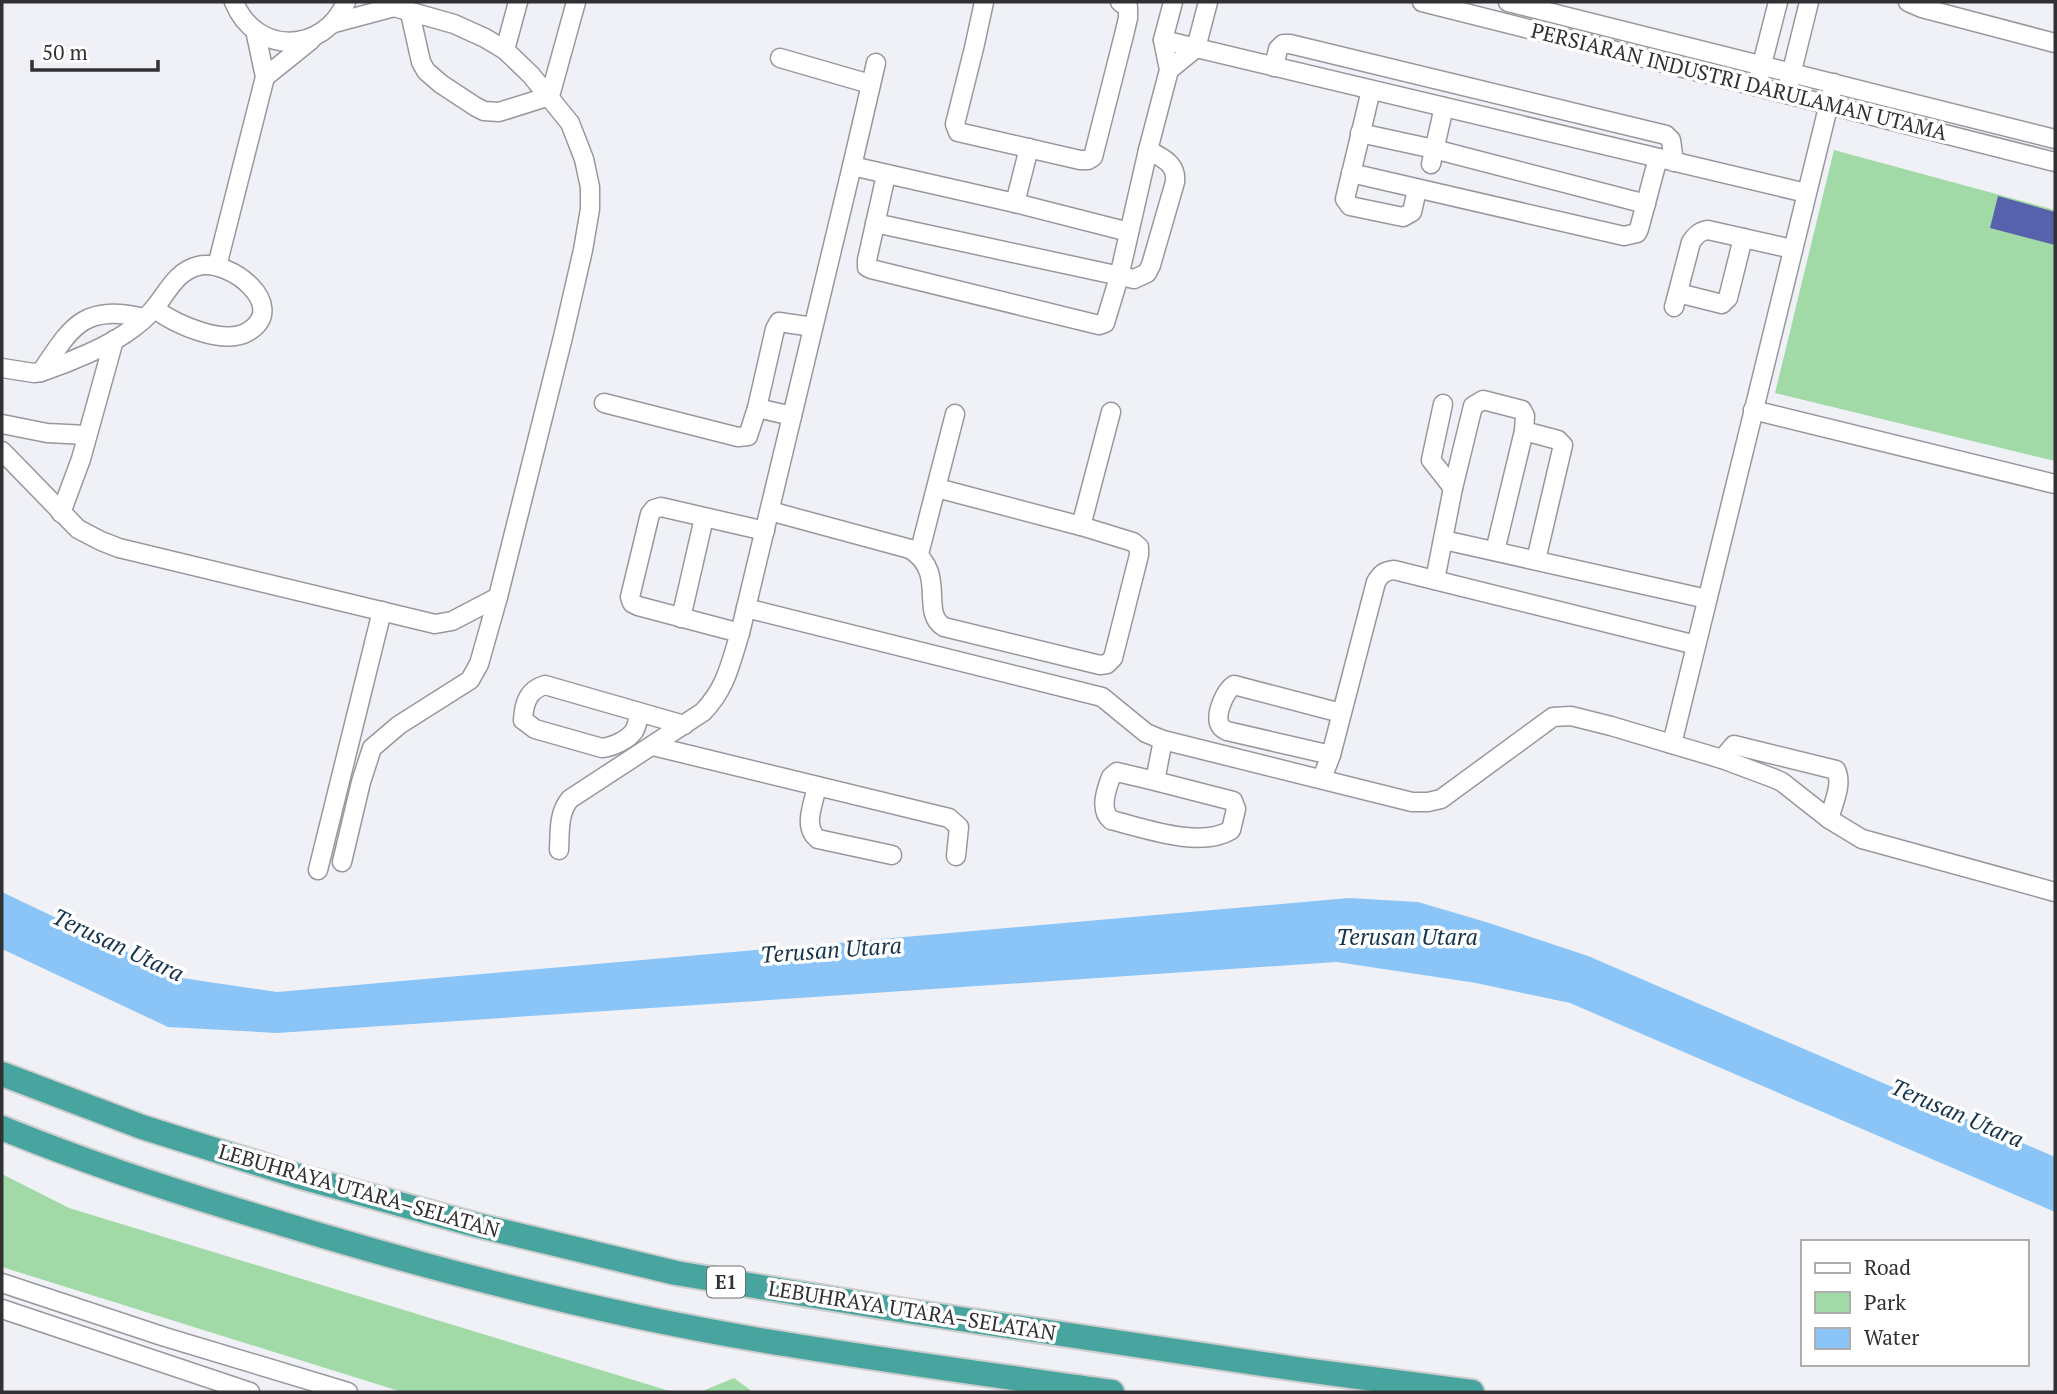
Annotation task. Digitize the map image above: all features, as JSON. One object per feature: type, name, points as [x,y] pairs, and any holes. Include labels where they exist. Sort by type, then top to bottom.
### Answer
[{"type":"highway","name":"LEBUHRAYA UTARA–SELATAN","points":[[2,1074],[142,1127],[279,1171],[472,1224],[676,1273],[913,1312],[1472,1392]]},
{"type":"highway","points":[[2,1128],[74,1157],[223,1208],[403,1261],[543,1295],[753,1338],[1112,1392]]},
{"type":"street","points":[[234,2],[240,14],[255,30],[274,40],[285,42],[316,36]]},
{"type":"street","points":[[334,23],[346,2]]},
{"type":"street","points":[[505,50],[518,2]]},
{"type":"street","points":[[550,96],[576,2]]},
{"type":"street","points":[[984,2],[955,124],[958,132],[1080,160],[1093,157],[1128,18],[1128,7],[1120,2]]},
{"type":"street","points":[[886,175],[867,267],[1099,325],[1105,323],[1119,277],[1169,70],[1163,40],[1173,2]]},
{"type":"street","points":[[1169,70],[1196,48],[1208,2]]},
{"type":"street","name":"PERSIARAN INDUSTRI DARULAMAN UTAMA","points":[[1422,2],[2055,162]]},
{"type":"street","name":"PERSIARAN INDUSTRI DARULAMAN UTAMA","points":[[1508,2],[2055,139]]},
{"type":"street","points":[[1756,86],[1778,2]]},
{"type":"street","points":[[1787,94],[1809,2]]},
{"type":"street","points":[[1908,2],[2055,43]]},
{"type":"street","points":[[265,77],[334,23],[398,7],[454,24],[505,50],[550,96],[570,122],[584,159],[590,187],[590,209],[583,250],[563,337],[479,664],[470,680],[399,725],[372,748],[342,862]]},
{"type":"street","points":[[398,7],[426,71],[476,107],[484,111],[499,112],[550,96]]},
{"type":"street","points":[[217,266],[265,77],[255,30]]},
{"type":"street","points":[[1163,40],[1806,193]]},
{"type":"street","points":[[1274,67],[1278,49],[1283,44],[1290,44],[1667,135],[1671,140],[1666,160],[1646,204],[1637,233],[1624,236],[1351,173]]},
{"type":"street","points":[[780,58],[870,83]]},
{"type":"street","points":[[559,850],[561,813],[570,799],[703,712],[717,698],[726,679],[770,511],[876,63]]},
{"type":"street","points":[[1672,744],[1834,83]]},
{"type":"street","points":[[1371,90],[1345,199],[1350,206],[1403,217],[1412,212],[1417,190]]},
{"type":"street","points":[[1487,117],[1491,93]]},
{"type":"street","points":[[1433,156],[1444,107]]},
{"type":"street","points":[[1587,141],[1591,117]]},
{"type":"street","points":[[1360,133],[1433,156],[1646,204]]},
{"type":"street","points":[[1015,203],[1029,148]]},
{"type":"street","points":[[875,223],[1134,279],[1147,273],[1152,265],[1175,182],[1173,167],[1168,161],[1148,150]]},
{"type":"street","points":[[852,166],[1129,232]]},
{"type":"street","points":[[1743,238],[1726,302],[1721,304],[1676,300],[1691,242],[1696,235],[1709,230],[1792,249]]},
{"type":"street","points":[[2,368],[41,372],[114,340],[131,330],[149,313],[174,280],[198,266],[217,266],[229,270],[244,279],[259,298],[263,312],[260,321],[246,334],[234,337],[213,334],[149,313],[106,313],[85,318],[65,337],[41,372]]},
{"type":"street","points":[[604,403],[748,436],[775,329],[779,323],[784,322],[813,327]]},
{"type":"street","points":[[61,513],[114,340]]},
{"type":"street","points":[[1435,580],[1473,406],[1483,400],[1521,410],[1525,416],[1524,431],[1495,551]]},
{"type":"street","points":[[1443,404],[1431,460],[1453,488]]},
{"type":"street","points":[[757,408],[792,416]]},
{"type":"street","points":[[1753,410],[2055,484]]},
{"type":"street","points":[[1081,526],[1111,412]]},
{"type":"street","points":[[919,554],[955,414]]},
{"type":"street","points":[[2,424],[47,433],[87,435]]},
{"type":"street","points":[[1524,431],[1558,440],[1563,445],[1536,560]]},
{"type":"street","points":[[2,451],[78,529],[120,548],[435,624],[443,624],[498,597]]},
{"type":"street","points":[[770,511],[910,549],[919,554],[926,562],[931,575],[934,615],[937,622],[944,626],[1100,665],[1107,664],[1113,658],[1139,547],[1133,542],[1081,526],[937,488]]},
{"type":"street","points":[[740,633],[632,603],[630,597],[650,514],[661,507],[765,531]]},
{"type":"street","points":[[681,618],[704,518]]},
{"type":"street","points":[[1444,540],[1707,599]]},
{"type":"street","points":[[1322,778],[1331,755],[1376,582],[1386,571],[1394,570],[1696,645]]},
{"type":"street","points":[[746,608],[1102,697],[1146,733],[1163,740],[1412,802],[1441,799],[1553,717],[1571,716],[1722,759],[1782,782],[1829,819],[1862,839],[2055,892]]},
{"type":"street","points":[[318,870],[382,611]]},
{"type":"street","points":[[640,713],[635,730],[624,740],[602,748],[535,729],[523,720],[530,692],[545,685],[684,725]]},
{"type":"street","points":[[1331,755],[1227,731],[1221,727],[1219,714],[1226,693],[1234,685],[1341,713]]},
{"type":"street","points":[[1154,781],[1163,740]]},
{"type":"street","points":[[1722,759],[1734,745],[1836,770],[1839,781],[1829,819]]},
{"type":"street","points":[[653,746],[948,818],[959,827],[957,856]]},
{"type":"street","points":[[1117,772],[1154,781],[1233,801],[1236,809],[1231,830],[1217,835],[1183,838],[1111,820],[1105,816],[1103,810],[1111,777],[1117,772]]},
{"type":"street","points":[[817,786],[809,826],[811,834],[818,839],[892,855]]},
{"type":"street","points":[[2,1283],[165,1337],[348,1392]]},
{"type":"street","points":[[2,1309],[250,1392]]},
{"type":"green space","points":[[1834,150],[2055,210],[2055,461],[1775,393]]},
{"type":"green space","points":[[2,1174],[69,1208],[673,1392],[402,1392],[2,1267]]},
{"type":"green space","points":[[734,1378],[753,1392],[700,1392]]},
{"type":"water","name":"Terusan Utara","points":[[2,892],[182,978],[277,992],[1349,898],[1418,902],[1588,956],[2055,1157],[2055,1212],[1570,1003],[1476,983],[1337,962],[277,1033],[168,1027],[2,949]]},
{"type":"building","points":[[1998,196],[2055,212],[2055,245],[1990,228]]}]
